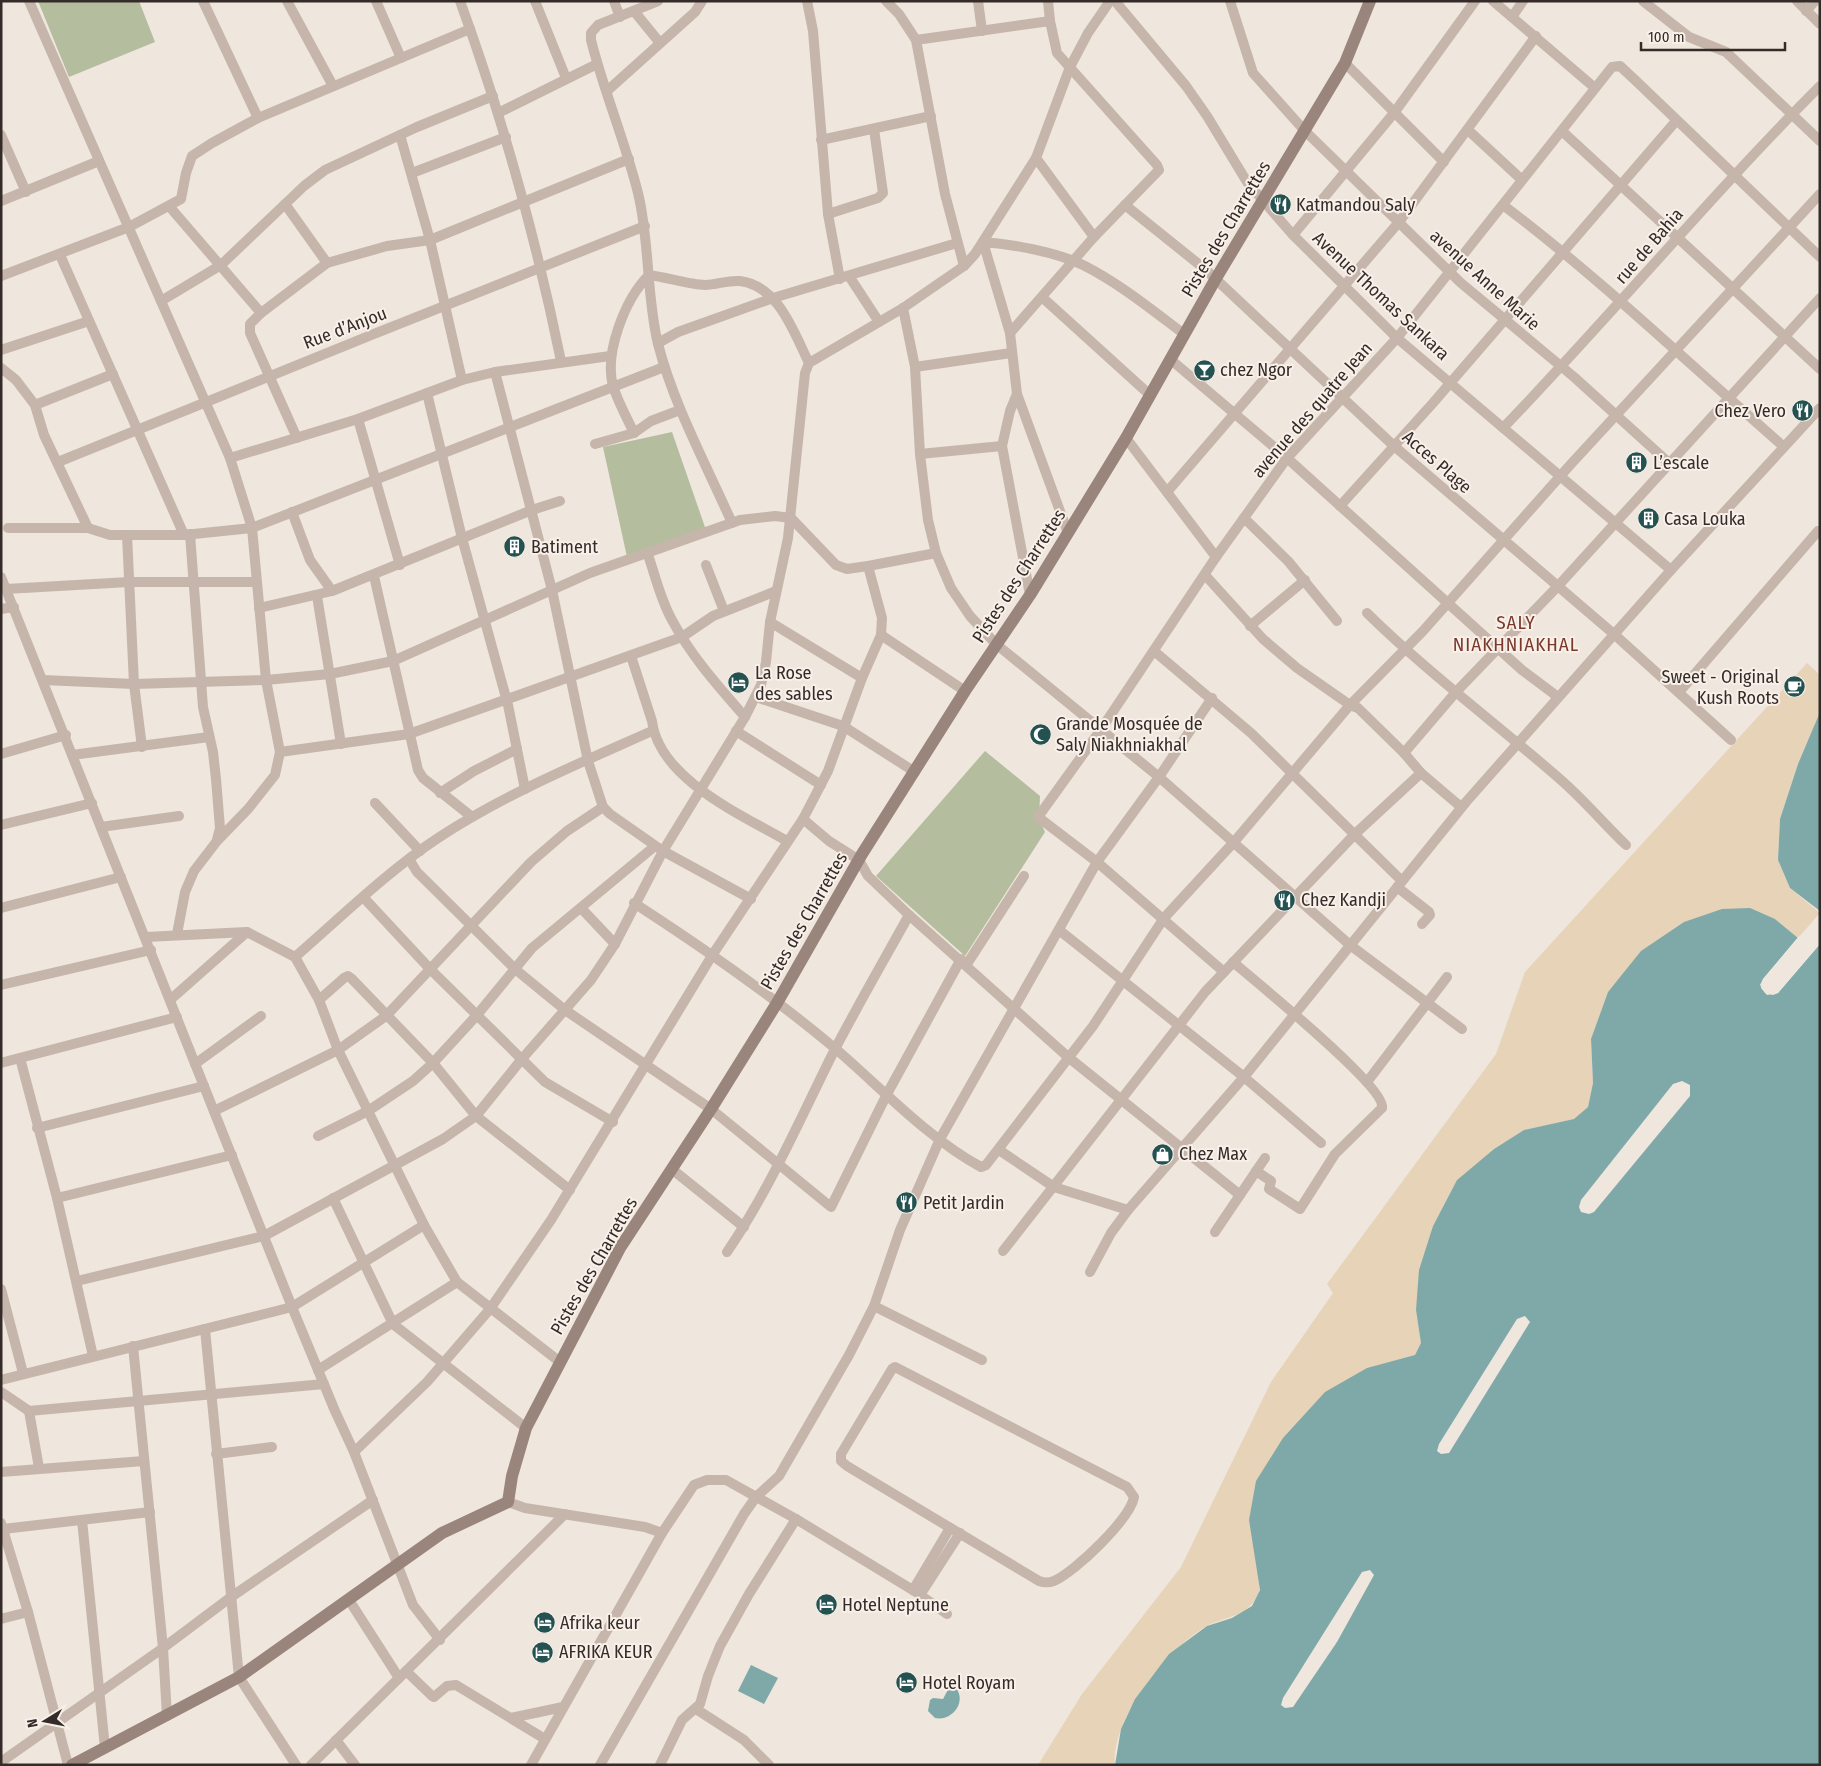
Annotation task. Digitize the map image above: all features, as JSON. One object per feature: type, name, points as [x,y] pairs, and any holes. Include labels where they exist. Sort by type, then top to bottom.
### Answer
[{"type":"main road","name":"Pistes des Charrettes","points":[[508,1502],[512,1476],[526,1428],[620,1248],[673,1170],[778,1002],[859,860],[965,691],[1030,595],[1126,438],[1215,280],[1345,63],[1370,1]]},
{"type":"main road","points":[[70,1765],[239,1677],[442,1533],[508,1502]]},
{"type":"street","points":[[29,1],[230,458],[252,528],[266,680],[280,752],[275,775],[248,809],[217,841],[194,871],[186,892],[177,934]]},
{"type":"street","points":[[203,1],[258,118]]},
{"type":"street","points":[[287,1],[333,86]]},
{"type":"street","points":[[376,1],[401,58]]},
{"type":"street","points":[[460,1],[493,96],[524,201],[542,267],[561,362]]},
{"type":"street","points":[[535,1],[566,78]]},
{"type":"street","points":[[614,1],[620,17]]},
{"type":"street","points":[[658,1],[598,25],[592,30],[591,40],[597,64],[629,158],[645,226],[648,275],[658,343],[664,367],[680,410],[732,523]]},
{"type":"street","points":[[607,91],[695,12],[702,1]]},
{"type":"street","points":[[807,1],[813,31],[828,214],[844,278],[879,322]]},
{"type":"street","points":[[886,1],[899,14],[916,40],[957,242],[964,266]]},
{"type":"street","points":[[896,1],[899,14]]},
{"type":"street","points":[[978,1],[982,31]]},
{"type":"street","points":[[1010,333],[1043,298],[1094,237],[1156,174],[1158,167],[1056,50],[1048,1]]},
{"type":"street","points":[[808,363],[903,308],[964,266],[983,242],[1036,158],[1070,67],[1088,33],[1110,1]]},
{"type":"street","name":"Avenue Thomas Sankara","points":[[1115,1],[1192,94],[1262,202],[1344,288],[1397,338],[1671,570]]},
{"type":"street","name":"avenue Anne Marie","points":[[1230,1],[1252,73],[1304,130],[1450,271],[1504,320],[1561,367]]},
{"type":"street","points":[[1293,235],[1394,112],[1475,1]]},
{"type":"street","points":[[1493,1],[1595,88]]},
{"type":"street","points":[[1512,17],[1523,1]]},
{"type":"street","points":[[1643,1],[1689,37],[1726,52],[1820,141]]},
{"type":"street","points":[[1797,1],[1820,24]]},
{"type":"street","points":[[1806,10],[1815,1]]},
{"type":"street","points":[[634,11],[660,44]]},
{"type":"street","points":[[916,40],[1050,21]]},
{"type":"street","points":[[1,276],[129,227],[181,199],[186,173],[192,156],[258,118],[470,29]]},
{"type":"street","points":[[1166,492],[1399,222],[1536,36]]},
{"type":"street","points":[[1345,63],[1444,162]]},
{"type":"street","points":[[498,113],[597,64]]},
{"type":"street","name":"avenue des quatre Jean","points":[[1097,862],[1038,817],[1102,728],[1216,557],[1287,458],[1397,338],[1595,88],[1616,66],[1634,79],[1676,120]]},
{"type":"street","name":"rue de Bahia","points":[[1503,428],[1622,301],[1734,175],[1820,86]]},
{"type":"street","points":[[161,301],[221,265],[314,178],[337,164],[400,135],[493,96]]},
{"type":"street","points":[[821,140],[931,116]]},
{"type":"street","points":[[1340,506],[1504,320],[1676,120],[1820,257]]},
{"type":"street","points":[[828,214],[878,198],[883,192],[874,129]]},
{"type":"street","points":[[1468,130],[1522,180]]},
{"type":"street","points":[[1562,132],[1679,236],[1820,369]]},
{"type":"street","points":[[1,135],[26,192]]},
{"type":"street","points":[[400,135],[430,240],[462,380]]},
{"type":"street","points":[[412,173],[506,137]]},
{"type":"street","points":[[297,438],[249,329],[250,324],[261,314],[327,263],[387,246],[430,240],[629,158]]},
{"type":"street","points":[[1036,158],[1094,237]]},
{"type":"street","points":[[1,201],[99,161]]},
{"type":"street","points":[[634,904],[713,954],[778,1002],[940,1139],[981,1167],[990,1162],[1123,981],[1164,918],[1234,842],[1350,705],[1405,650],[1559,477],[1820,194]]},
{"type":"street","points":[[285,204],[327,263]]},
{"type":"street","name":"Acces Plage","points":[[1125,205],[1194,259],[1394,446],[1680,691],[1731,740]]},
{"type":"street","points":[[1503,205],[1563,251],[1622,301],[1783,446]]},
{"type":"street","points":[[169,206],[261,314]]},
{"type":"street","name":"Rue d’Anjou","points":[[58,462],[206,403],[268,375],[645,226]]},
{"type":"street","points":[[658,343],[678,332],[773,298],[844,278],[957,242]]},
{"type":"street","points":[[983,242],[1008,245],[1084,266],[1130,295],[1184,334]]},
{"type":"street","points":[[983,242],[1010,333],[1017,394],[1068,534]]},
{"type":"street","points":[[60,255],[138,430],[187,534],[203,707],[213,752],[220,828],[217,841]]},
{"type":"street","points":[[77,1281],[264,1236],[395,1166],[476,1116],[591,980],[615,944],[659,849],[700,790],[745,717],[756,697],[764,674],[770,622],[791,518],[805,373],[808,363],[786,317],[773,298],[760,289],[742,282],[730,281],[707,285],[669,277],[648,275]]},
{"type":"street","points":[[634,433],[613,386],[610,356],[625,312],[635,292],[648,275]]},
{"type":"street","points":[[1043,298],[1150,395]]},
{"type":"street","points":[[1404,753],[1456,692],[1558,586],[1820,298]]},
{"type":"street","points":[[903,308],[915,367],[920,454],[928,520],[936,553],[959,603],[996,644],[1102,728],[1350,945],[1462,1029]]},
{"type":"street","points":[[1,350],[89,320]]},
{"type":"street","points":[[915,367],[1011,353]]},
{"type":"street","points":[[230,458],[358,419],[462,380],[495,372],[610,356]]},
{"type":"street","points":[[1170,359],[1287,458],[1500,648],[1522,670],[1558,697]]},
{"type":"street","points":[[8,528],[88,528],[110,534],[127,535],[187,534],[252,528],[664,367]]},
{"type":"street","points":[[1561,367],[1669,463]]},
{"type":"street","points":[[1,368],[22,387],[35,405],[44,435],[88,528]]},
{"type":"street","points":[[495,372],[552,590],[588,761],[603,807],[659,849],[751,899]]},
{"type":"street","points":[[35,405],[113,374]]},
{"type":"street","points":[[427,393],[462,538],[506,699],[525,790]]},
{"type":"street","points":[[1017,394],[1010,411],[1002,446],[1030,595]]},
{"type":"street","points":[[1090,1272],[1111,1233],[1128,1210],[1244,1077],[1461,807],[1671,570],[1783,446],[1820,408]]},
{"type":"street","points":[[595,444],[634,433],[651,421],[680,410]]},
{"type":"street","points":[[358,419],[400,565]]},
{"type":"street","points":[[1126,438],[1216,557]]},
{"type":"street","points":[[920,454],[1002,446]]},
{"type":"street","points":[[259,608],[332,592],[532,510],[560,501]]},
{"type":"street","points":[[292,512],[310,560],[332,592]]},
{"type":"street","points":[[42,680],[134,684],[266,680],[330,674],[393,661],[552,590],[647,552],[758,516],[791,518],[836,565],[847,569],[936,553]]},
{"type":"street","points":[[1244,518],[1269,540],[1305,580],[1337,621]]},
{"type":"street","points":[[1680,691],[1818,531]]},
{"type":"street","points":[[127,535],[134,684],[142,747]]},
{"type":"street","points":[[647,552],[671,618],[682,637],[694,656],[745,717]]},
{"type":"street","points":[[706,565],[724,611]]},
{"type":"street","points":[[354,1452],[444,1363],[490,1309],[570,1190],[613,1122],[713,954],[803,819],[834,756],[843,726],[881,635],[882,618],[868,566]]},
{"type":"street","points":[[1205,575],[1250,626],[1297,668],[1350,705],[1358,708],[1421,772],[1461,807]]},
{"type":"street","points":[[374,576],[419,774],[440,793],[472,817]]},
{"type":"street","points":[[1,577],[152,950],[195,1064],[292,1307],[354,1452],[413,1605],[440,1640]]},
{"type":"street","points":[[1250,626],[1305,580]]},
{"type":"street","points":[[6,589],[129,582],[256,582]]},
{"type":"street","points":[[280,752],[409,734],[682,637],[700,624],[724,611],[776,591]]},
{"type":"street","points":[[317,596],[341,744]]},
{"type":"street","points":[[1,609],[14,607]]},
{"type":"street","points":[[1367,613],[1405,650],[1561,781],[1626,845]]},
{"type":"street","points":[[770,622],[862,678]]},
{"type":"street","points":[[881,635],[965,691]]},
{"type":"street","points":[[1154,651],[1212,698],[1292,772],[1354,834],[1399,884],[1429,912],[1430,915],[1422,924]]},
{"type":"street","points":[[631,656],[652,721],[652,731],[661,748],[700,790],[787,841]]},
{"type":"street","points":[[756,697],[843,726],[915,772]]},
{"type":"street","points":[[600,1765],[744,1514],[756,1497],[772,1484],[787,1465],[849,1355],[874,1306],[900,1230],[940,1139],[1097,862],[1159,777],[1212,698]]},
{"type":"street","points":[[295,957],[420,851],[472,817],[525,790],[652,731]]},
{"type":"street","points":[[736,731],[821,785]]},
{"type":"street","points":[[1,754],[66,736]]},
{"type":"street","points":[[72,755],[210,737]]},
{"type":"street","points":[[440,793],[474,771],[517,749]]},
{"type":"street","points":[[1003,1251],[1179,1026],[1224,972],[1354,834],[1421,772]]},
{"type":"street","points":[[1,824],[92,803]]},
{"type":"street","points":[[375,803],[420,851]]},
{"type":"street","points":[[214,1111],[338,1050],[386,1016],[471,924],[546,847],[603,807]]},
{"type":"street","points":[[101,827],[179,816]]},
{"type":"street","points":[[803,819],[829,841],[859,860],[868,876],[1068,1057],[1240,1195]]},
{"type":"street","points":[[318,1136],[368,1111],[399,1092],[433,1063],[477,1015],[532,948],[659,849]]},
{"type":"street","points":[[409,860],[417,872],[515,969],[565,1010],[711,1109],[779,1163],[831,1208],[887,1094],[964,961],[1024,876]]},
{"type":"street","points":[[1097,862],[1164,918],[1224,972]]},
{"type":"street","points":[[1,908],[121,877]]},
{"type":"street","points":[[364,898],[430,968],[545,1082],[613,1122]]},
{"type":"street","points":[[581,908],[615,944]]},
{"type":"street","points":[[727,1252],[744,1227],[779,1163],[835,1049],[909,914]]},
{"type":"street","points":[[1059,930],[1244,1077],[1321,1143]]},
{"type":"street","points":[[146,937],[247,932],[295,957],[319,1000],[338,1050],[424,1225],[457,1282],[560,1362]]},
{"type":"street","points":[[170,1000],[247,932]]},
{"type":"street","points":[[1,985],[152,950]]},
{"type":"street","points":[[1233,962],[1294,1014],[1367,1082],[1380,1096],[1382,1108],[1335,1154],[1301,1208],[1298,1209],[1269,1189],[1272,1182],[1256,1171]]},
{"type":"street","points":[[319,1000],[348,976],[433,1063],[476,1116],[570,1190]]},
{"type":"street","points":[[1367,1082],[1446,977]]},
{"type":"street","points":[[195,1064],[261,1016]]},
{"type":"street","points":[[1,1063],[177,1017]]},
{"type":"street","points":[[20,1058],[57,1198],[93,1356]]},
{"type":"street","points":[[38,1128],[204,1086]]},
{"type":"street","points":[[999,1150],[1054,1187],[1128,1210]]},
{"type":"street","points":[[57,1198],[232,1155]]},
{"type":"street","points":[[1216,1232],[1265,1158]]},
{"type":"street","points":[[673,1170],[744,1227]]},
{"type":"street","points":[[333,1198],[393,1324],[526,1428]]},
{"type":"street","points":[[1,1380],[292,1307],[424,1225]]},
{"type":"street","points":[[318,1370],[457,1282]]},
{"type":"street","points":[[2,1296],[23,1373]]},
{"type":"street","points":[[874,1306],[982,1360]]},
{"type":"street","points":[[205,1329],[239,1677],[296,1765]]},
{"type":"street","points":[[133,1346],[163,1648],[167,1716]]},
{"type":"street","points":[[896,1367],[1116,1480],[1133,1492],[1133,1502],[1111,1533],[1060,1578],[1047,1583],[1031,1577],[960,1533],[841,1461],[841,1454],[892,1369],[896,1367]]},
{"type":"street","points":[[1,1392],[30,1411],[324,1384]]},
{"type":"street","points":[[30,1411],[39,1468]]},
{"type":"street","points":[[216,1454],[272,1447]]},
{"type":"street","points":[[1,1472],[144,1461]]},
{"type":"street","points":[[531,1765],[662,1533],[699,1482],[716,1479],[726,1480],[796,1518],[916,1592],[947,1614]]},
{"type":"street","points":[[1,1762],[163,1648],[231,1597],[373,1500]]},
{"type":"street","points":[[508,1502],[565,1514],[645,1527],[662,1533]]},
{"type":"street","points":[[70,1765],[2,1526],[82,1520],[150,1512]]},
{"type":"street","points":[[311,1765],[440,1640],[565,1514]]},
{"type":"street","points":[[660,1765],[682,1720],[696,1709],[720,1646],[749,1594],[796,1518]]},
{"type":"street","points":[[82,1520],[105,1748]]},
{"type":"street","points":[[916,1592],[950,1528]]},
{"type":"street","points":[[916,1592],[960,1533]]},
{"type":"street","points":[[349,1600],[403,1674],[431,1696],[434,1697],[447,1686],[456,1685],[545,1739]]},
{"type":"street","points":[[1,1619],[28,1612]]},
{"type":"street","points":[[511,1718],[564,1707]]},
{"type":"street","points":[[696,1709],[744,1740],[769,1765]]},
{"type":"street","points":[[336,1740],[355,1765]]},
{"type":"green space","points":[[38,1],[139,1],[155,42],[69,77]]},
{"type":"green space","points":[[672,432],[706,530],[627,557],[603,447]]},
{"type":"green space","points":[[985,751],[1040,796],[1039,819],[1045,832],[965,956],[876,876]]},
{"type":"sand","points":[[1807,663],[1820,675],[1820,712],[1798,764],[1780,819],[1778,860],[1790,888],[1820,913],[1798,938],[1775,919],[1608,992],[1591,1039],[1593,1083],[1588,1107],[1575,1119],[1524,1130],[1494,1149],[1457,1180],[1433,1226],[1416,1310],[1422,1343],[1415,1355],[1397,1361],[1249,1520],[1260,1587],[1259,1592],[1249,1607],[1237,1615],[1207,1626],[1192,1636],[1160,1667],[1132,1706],[1122,1727],[1116,1747],[1115,1765],[1038,1765],[1082,1694],[1181,1567],[1271,1382],[1333,1293],[1327,1284],[1496,1054],[1525,972]]},
{"type":"water","points":[[1820,712],[1820,911],[1790,888],[1778,860],[1780,819],[1798,764]]},
{"type":"water","points":[[1750,908],[1775,919],[1798,938],[1763,979],[1761,988],[1767,995],[1778,993],[1820,944],[1820,1765],[1115,1765],[1121,1729],[1135,1699],[1169,1654],[1207,1626],[1232,1618],[1252,1606],[1260,1590],[1249,1520],[1256,1481],[1283,1438],[1325,1392],[1367,1368],[1415,1355],[1421,1343],[1416,1310],[1419,1270],[1433,1226],[1457,1180],[1494,1149],[1524,1130],[1574,1119],[1588,1107],[1593,1083],[1591,1039],[1608,992],[1641,951],[1684,922],[1722,909]]},
{"type":"water","points":[[751,1665],[778,1678],[764,1704],[738,1691]]},
{"type":"water","points":[[951,1684],[957,1689],[959,1695],[958,1707],[949,1716],[935,1718],[928,1711],[930,1700],[933,1698],[943,1699]]},
{"type":"pier","points":[[1799,936],[1800,940],[1765,981],[1763,985],[1766,991],[1772,993],[1776,991],[1820,942],[1820,944],[1778,993],[1773,995],[1765,993],[1760,985],[1763,979]]},
{"type":"pier","points":[[1682,1081],[1690,1085],[1690,1096],[1594,1212],[1589,1214],[1581,1212],[1579,1207],[1581,1200],[1673,1084]]},
{"type":"pier","points":[[1525,1316],[1530,1322],[1449,1453],[1441,1454],[1437,1451],[1439,1444],[1517,1319]]},
{"type":"pier","points":[[1370,1570],[1374,1575],[1337,1642],[1293,1707],[1285,1708],[1281,1705],[1283,1698],[1362,1572]]},
{"type":"place","name":"Katmandou Saly","points":[[1280,205]]},
{"type":"place","name":"chez Ngor","points":[[1204,370]]},
{"type":"place","name":"Chez Vero","points":[[1802,411]]},
{"type":"place","name":"L’escale","points":[[1637,463]]},
{"type":"place","name":"Casa Louka","points":[[1648,519]]},
{"type":"place","name":"Batiment","points":[[515,547]]},
{"type":"place","name":"La Rose des sables","points":[[739,683]]},
{"type":"place","name":"Sweet - Original Kush Roots","points":[[1795,687]]},
{"type":"place","name":"Grande Mosquée de Saly Niakhniakhal","points":[[1040,734]]},
{"type":"place","name":"Chez Kandji","points":[[1285,900]]},
{"type":"place","name":"Chez Max","points":[[1163,1154]]},
{"type":"place","name":"Petit Jardin","points":[[907,1203]]},
{"type":"place","name":"Hotel Neptune","points":[[826,1605]]},
{"type":"place","name":"Afrika keur","points":[[544,1623]]},
{"type":"place","name":"AFRIKA KEUR","points":[[543,1652]]},
{"type":"place","name":"Hotel Royam","points":[[906,1683]]},
{"type":"district","name":"SALY NIAKHNIAKHAL","points":[[1516,633]]}]
